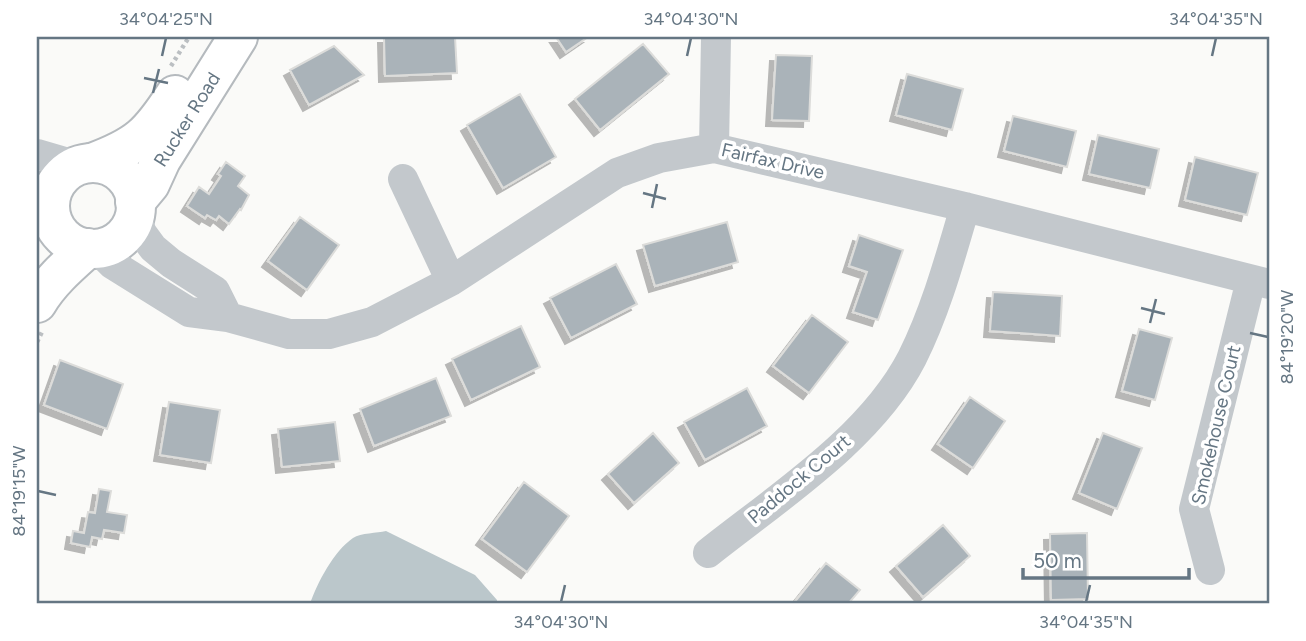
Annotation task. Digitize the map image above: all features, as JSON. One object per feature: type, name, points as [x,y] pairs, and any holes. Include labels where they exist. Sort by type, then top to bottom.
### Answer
[{"type":"main road","name":"Rucker Road","points":[[85,165],[128,149],[157,123],[212,37]]},
{"type":"main road","name":"Rucker Road","points":[[135,209],[161,160],[238,37]]},
{"type":"main road","points":[[85,165],[112,167],[123,175],[131,185],[135,209],[124,236],[113,244],[92,248],[75,245],[45,219],[54,188],[62,176],[85,165]]},
{"type":"main road","points":[[37,303],[60,273],[92,248]]},
{"type":"street","points":[[714,148],[716,37]]},
{"type":"street","name":"Fairfax Drive","points":[[92,248],[112,264],[189,312],[228,317],[289,334],[329,334],[372,322],[451,281],[617,173],[659,158],[714,148],[965,207],[1260,282]]},
{"type":"street","points":[[37,154],[85,165]]},
{"type":"street","points":[[403,179],[451,281]]},
{"type":"street","name":"Paddock Court","points":[[708,553],[838,450],[887,396],[911,361],[931,317],[965,207]]},
{"type":"street","points":[[135,209],[142,233],[153,248],[215,291],[228,317]]},
{"type":"street","name":"Smokehouse Court","points":[[1210,570],[1194,509],[1260,282]]},
{"type":"path","points":[[168,69],[189,37]]},
{"type":"shaded area","points":[[386,531],[475,575],[497,600],[497,604],[310,604],[327,568],[346,544],[360,535]]},
{"type":"building","points":[[384,37],[455,37],[457,73],[385,76]]},
{"type":"building","points":[[556,37],[588,37],[566,52]]},
{"type":"building","points":[[643,44],[669,74],[600,130],[575,99]]},
{"type":"building","points":[[334,46],[364,75],[309,105],[290,70]]},
{"type":"building","points":[[776,55],[812,56],[809,121],[772,120]]},
{"type":"building","points":[[907,74],[963,89],[952,130],[896,115]]},
{"type":"building","points":[[520,94],[556,157],[503,188],[467,125]]},
{"type":"building","points":[[1013,116],[1076,131],[1067,167],[1004,151]]},
{"type":"building","points":[[1098,135],[1159,149],[1150,188],[1089,174]]},
{"type":"building","points":[[1195,157],[1258,173],[1247,215],[1185,200]]},
{"type":"building","points":[[226,162],[245,176],[238,186],[249,195],[229,224],[219,216],[216,220],[207,215],[205,218],[187,206],[199,187],[209,194],[221,176],[218,174]]},
{"type":"building","points":[[300,217],[339,245],[307,290],[268,261]]},
{"type":"building","points":[[727,222],[738,262],[655,286],[643,245]]},
{"type":"building","points":[[859,235],[903,250],[878,320],[853,312],[867,272],[849,266]]},
{"type":"building","points":[[616,264],[637,304],[571,338],[550,298]]},
{"type":"building","points":[[993,292],[1062,296],[1060,336],[990,331]]},
{"type":"building","points":[[812,315],[848,342],[809,393],[773,366]]},
{"type":"building","points":[[521,326],[540,367],[471,400],[452,359]]},
{"type":"building","points":[[1139,329],[1172,338],[1155,400],[1122,391]]},
{"type":"building","points":[[60,360],[123,384],[107,429],[44,405]]},
{"type":"building","points":[[436,378],[451,416],[374,446],[360,409]]},
{"type":"building","points":[[747,388],[767,426],[705,460],[684,422]]},
{"type":"building","points":[[970,397],[1005,421],[973,468],[938,444]]},
{"type":"building","points":[[169,402],[220,410],[211,463],[160,455]]},
{"type":"building","points":[[335,422],[340,461],[282,467],[278,429]]},
{"type":"building","points":[[653,433],[679,463],[634,503],[608,474]]},
{"type":"building","points":[[1103,433],[1142,448],[1117,509],[1079,493]]},
{"type":"building","points":[[524,482],[569,516],[527,572],[482,539]]},
{"type":"building","points":[[99,489],[111,491],[107,512],[127,515],[124,533],[104,530],[102,539],[92,537],[90,547],[71,543],[73,531],[84,533],[88,512],[95,513]]},
{"type":"building","points":[[943,525],[970,556],[923,597],[896,566]]},
{"type":"building","points":[[1087,533],[1088,599],[1051,600],[1050,534]]},
{"type":"building","points":[[826,563],[860,590],[848,604],[793,604]]}]
